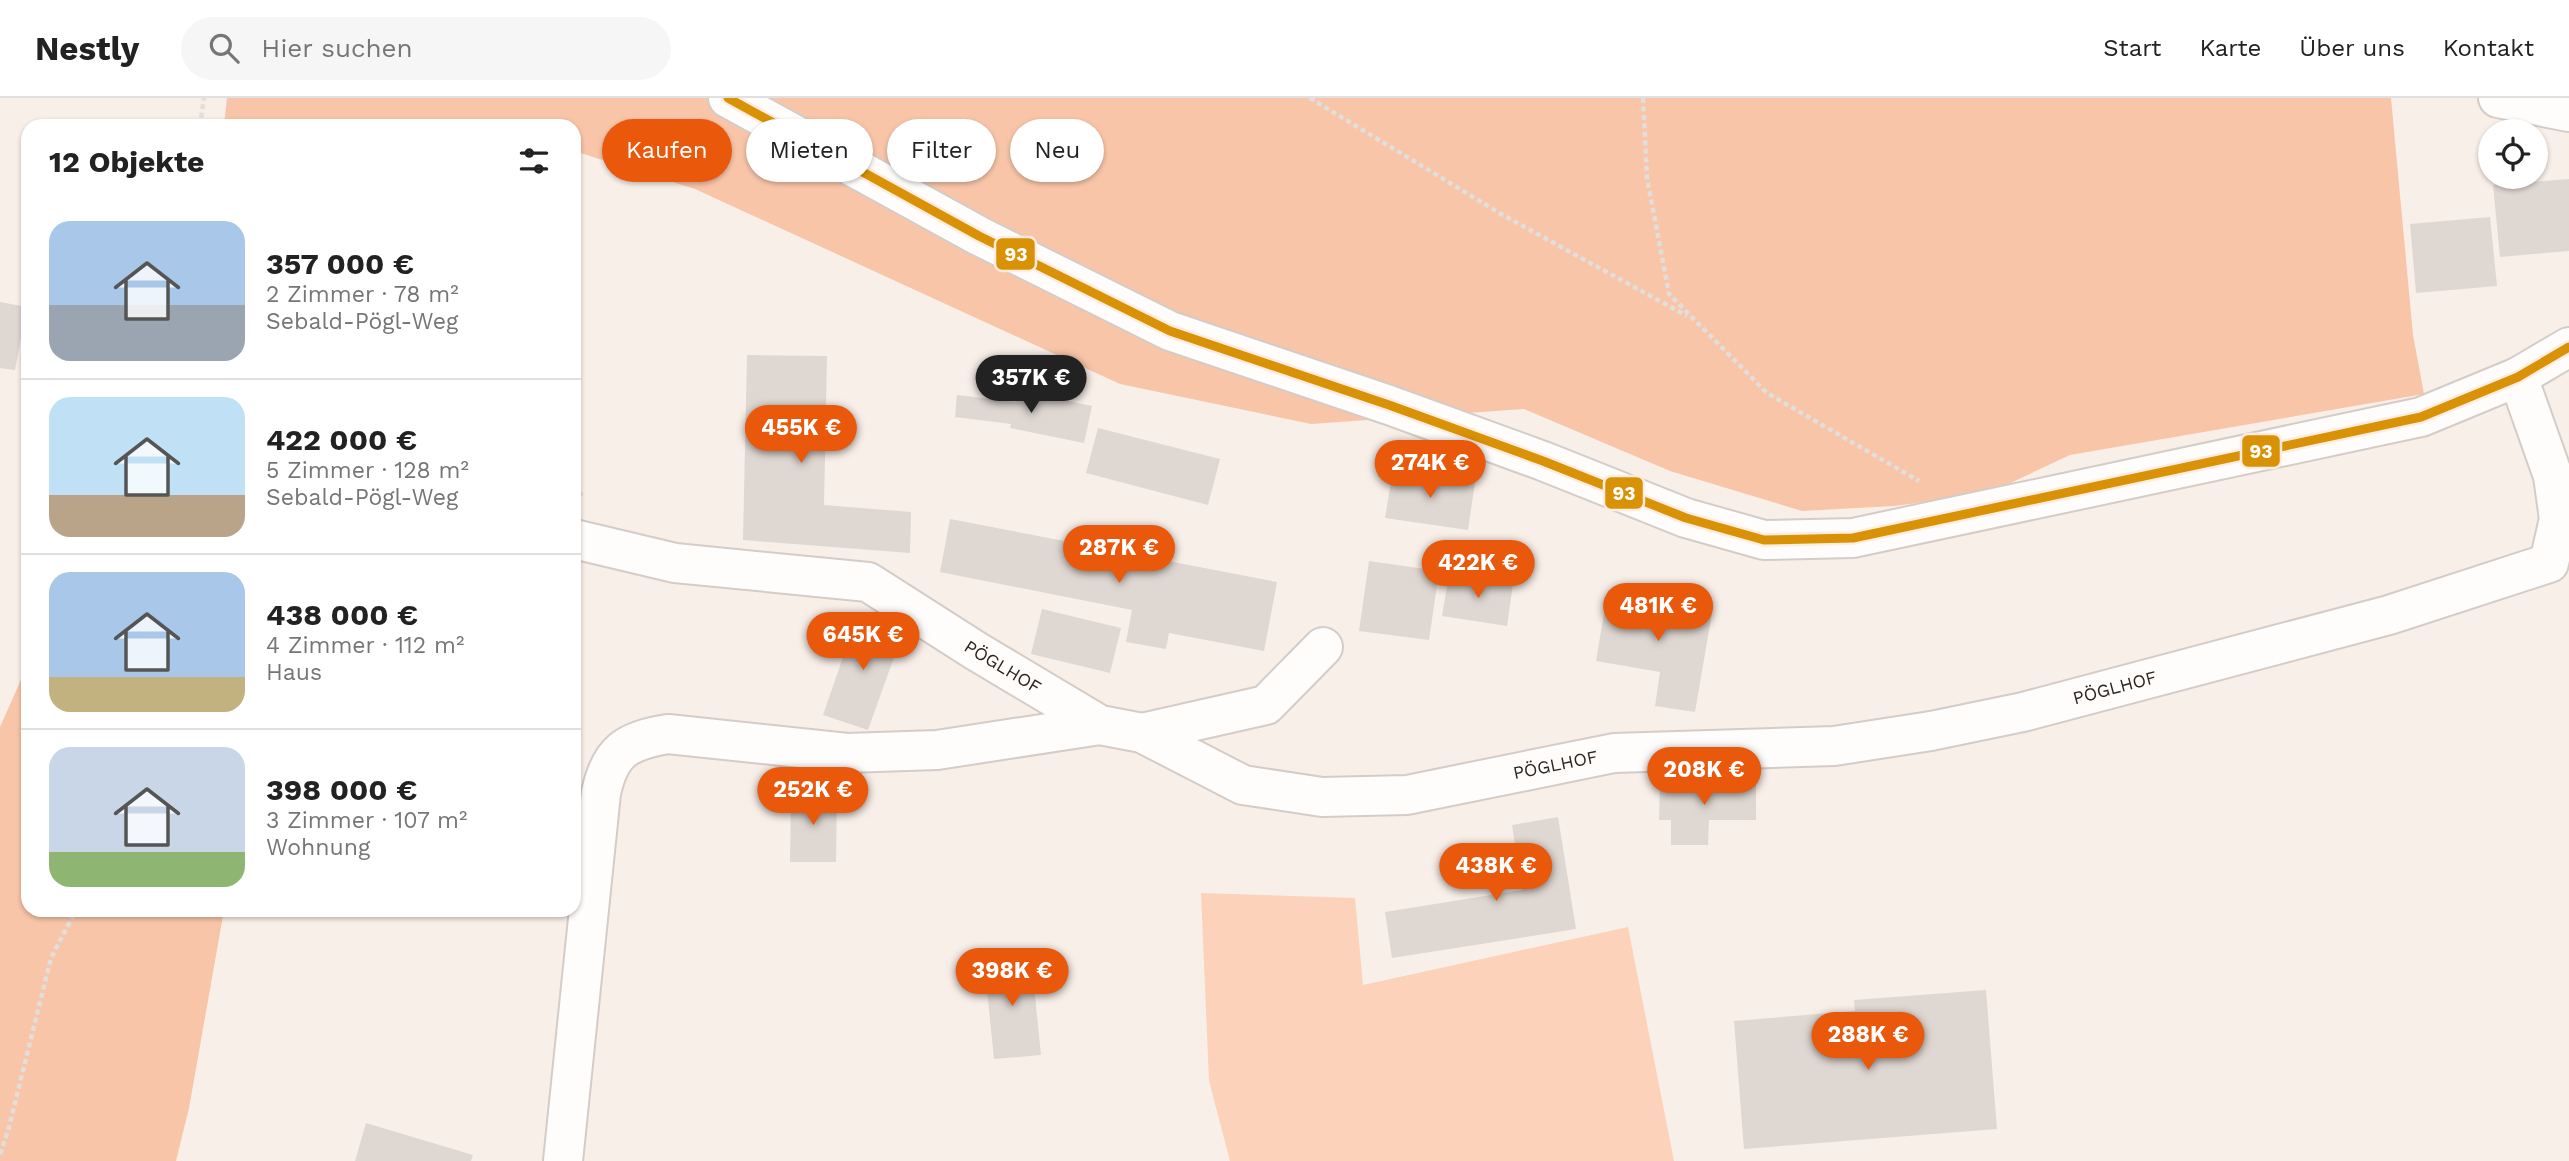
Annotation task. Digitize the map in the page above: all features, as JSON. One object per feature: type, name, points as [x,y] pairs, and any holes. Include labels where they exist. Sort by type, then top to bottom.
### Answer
[{"type":"street","points":[[728,98],[979,236],[1170,331],[1402,409],[1686,518],[1764,540],[1853,538],[2421,417],[2518,377],[2569,347]]},
{"type":"street","points":[[2498,98],[2569,111]]},
{"type":"street","name":"PÖGLHOF","points":[[581,541],[675,563],[868,582],[1100,725],[1142,733],[1243,785],[1322,797],[1407,795],[1614,753],[1834,746],[1931,731],[2023,712],[2389,615],[2549,563],[2559,519],[2553,476],[2518,377]]},
{"type":"street","points":[[1142,733],[1266,705],[1323,647]]},
{"type":"street","points":[[563,1161],[601,793],[606,768],[630,744],[668,734],[847,752],[924,750],[1100,725]]},
{"type":"path","points":[[201,119],[204,98]]},
{"type":"path","points":[[1310,98],[1501,214],[1694,320]]},
{"type":"path","points":[[1643,98],[1647,178],[1669,295],[1767,393],[1971,512]]},
{"type":"path","points":[[0,1154],[51,958],[72,917]]},
{"type":"shaded area","points":[[227,98],[2391,98],[2413,335],[2424,394],[2070,455],[1987,494],[1894,506],[1802,511],[1670,471],[1524,409],[1311,424],[1120,384],[695,189],[673,182],[732,182],[732,119],[602,119],[602,160],[581,153],[581,119],[225,119]]},
{"type":"shaded area","points":[[21,680],[21,917],[223,917],[189,1108],[176,1161],[0,1161],[0,727]]},
{"type":"shaded area","points":[[1201,893],[1355,898],[1363,985],[1628,927],[1674,1161],[1230,1161],[1209,1081]]},
{"type":"building","points":[[2569,179],[2569,251],[2500,257],[2493,189],[2548,189],[2548,181]]},
{"type":"building","points":[[2490,217],[2497,286],[2416,293],[2410,224]]},
{"type":"building","points":[[0,302],[21,306],[21,338],[15,370],[0,368]]},
{"type":"building","points":[[747,355],[827,356],[824,505],[911,512],[910,553],[743,540]]},
{"type":"building","points":[[1019,391],[1092,406],[1084,443],[1010,428],[1011,424],[955,417],[957,395],[1016,402]]},
{"type":"building","points":[[1098,428],[1220,459],[1208,505],[1086,473]]},
{"type":"building","points":[[1393,470],[1475,482],[1468,530],[1385,518]]},
{"type":"building","points":[[950,519],[1277,582],[1264,651],[1169,633],[1166,649],[1126,642],[1132,610],[940,572]]},
{"type":"building","points":[[1369,561],[1439,571],[1429,640],[1359,631]]},
{"type":"building","points":[[1449,574],[1513,584],[1507,626],[1442,616]]},
{"type":"building","points":[[1608,590],[1713,607],[1695,712],[1655,706],[1660,672],[1596,661]]},
{"type":"building","points":[[1042,609],[1121,628],[1110,673],[1031,654]]},
{"type":"building","points":[[858,614],[904,629],[868,730],[823,715]]},
{"type":"building","points":[[1660,781],[1756,782],[1756,820],[1709,820],[1708,845],[1671,845],[1671,820],[1659,820]]},
{"type":"building","points":[[791,792],[837,793],[836,862],[790,862]]},
{"type":"building","points":[[1558,817],[1576,929],[1392,958],[1385,912],[1522,890],[1512,825]]},
{"type":"building","points":[[1031,956],[1041,1055],[994,1059],[984,960]]},
{"type":"building","points":[[1986,990],[1997,1129],[1744,1149],[1734,1021],[1855,1011],[1854,1000]]},
{"type":"building","points":[[366,1123],[473,1155],[471,1161],[355,1161]]},
{"type":"transit line","name":"93","points":[[728,98],[979,236],[1170,331],[1389,405],[1543,461],[1686,518],[1764,540],[1853,538],[2421,417],[2518,377],[2569,347]]}]
